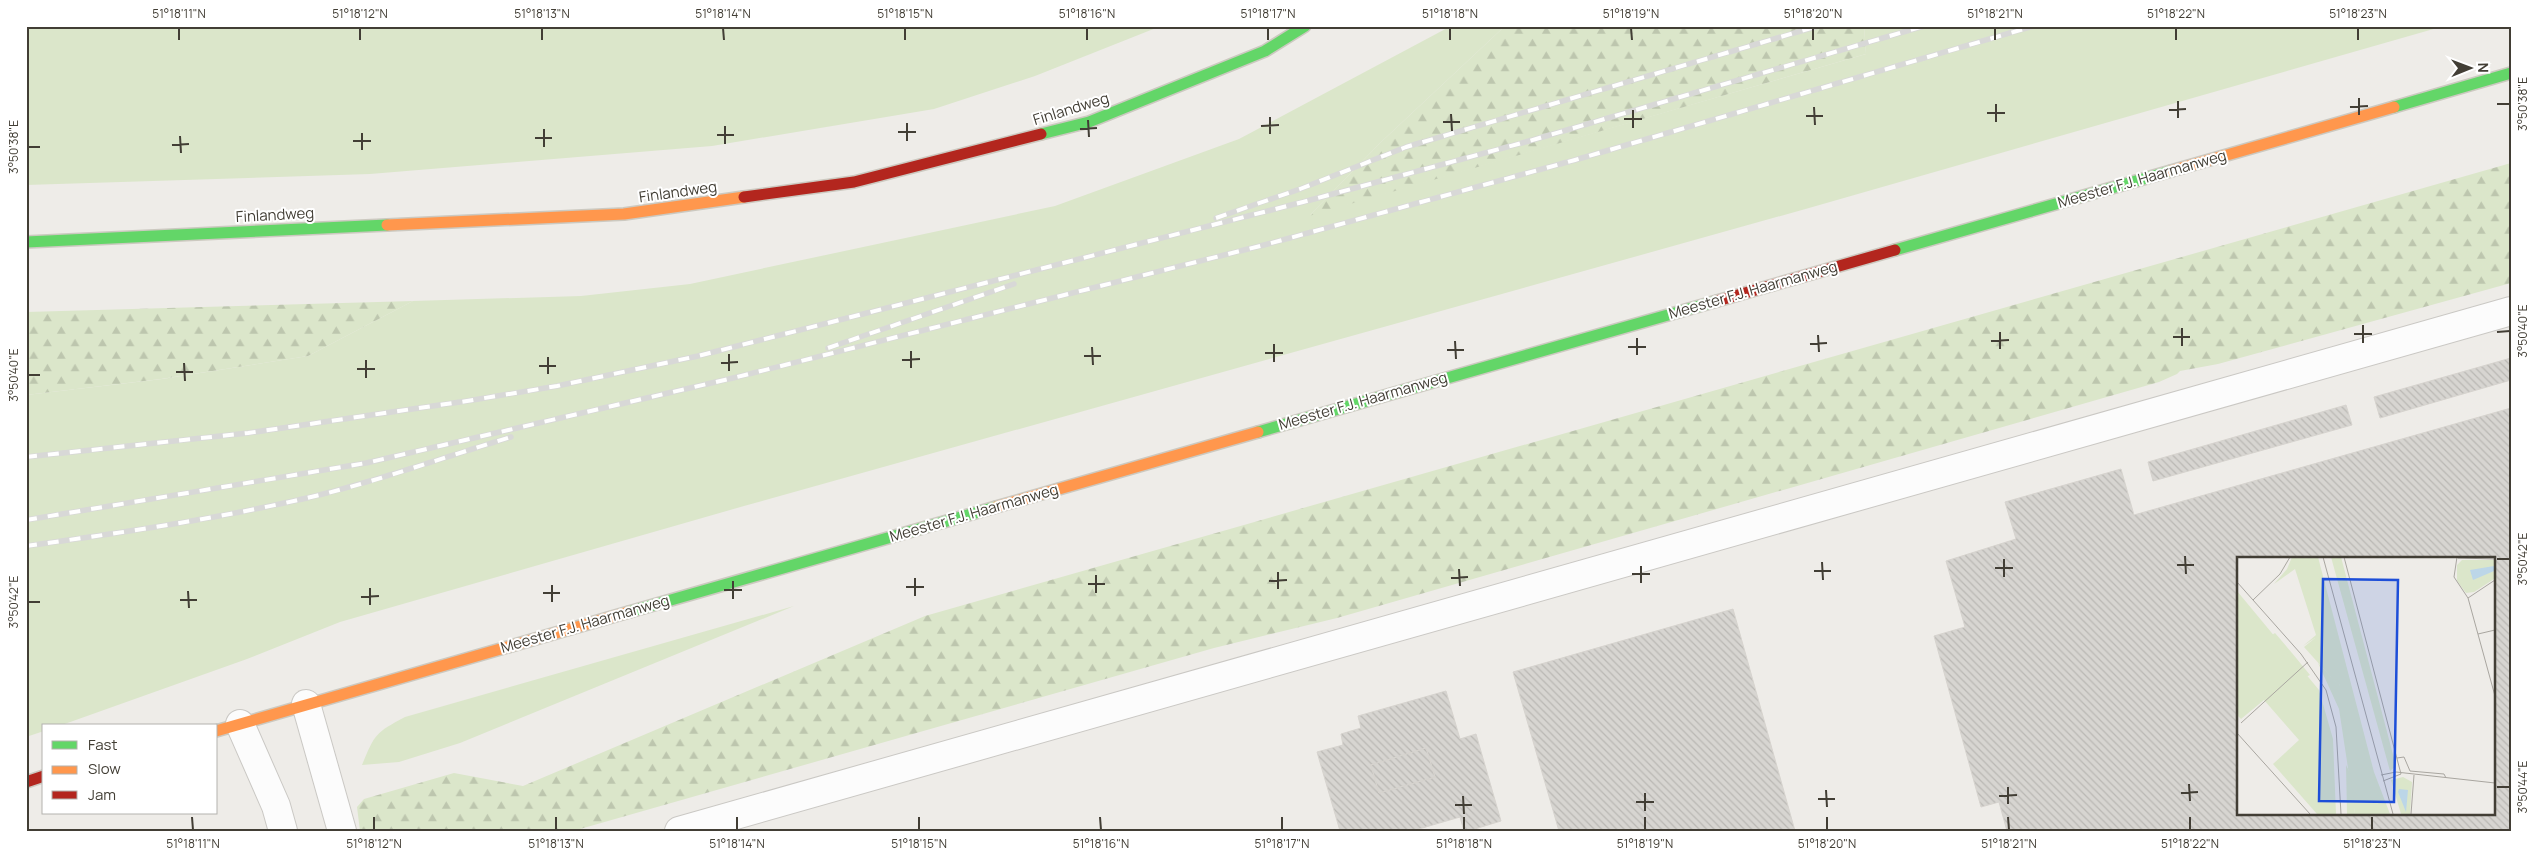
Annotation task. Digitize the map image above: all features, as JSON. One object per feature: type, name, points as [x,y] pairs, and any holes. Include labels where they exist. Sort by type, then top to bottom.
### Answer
[{"type":"main road","name":"Finlandweg","points":[[26,242],[624,214],[854,182],[1089,122],[1265,51],[1305,26]]},
{"type":"main road","name":"Meester F.J. Haarmanweg","points":[[228,727],[2511,73]]},
{"type":"main road","points":[[26,782],[42,777]]},
{"type":"street","points":[[679,831],[2511,311]]},
{"type":"street","points":[[306,704],[342,831]]},
{"type":"street","points":[[228,727],[276,806],[283,831]]},
{"type":"green space","points":[[26,26],[1161,26],[1035,76],[934,109],[712,146],[370,174],[26,185]]},
{"type":"green space","points":[[1451,26],[1505,26],[1380,143],[1310,215],[1866,54],[1864,26],[2444,26],[1809,208],[744,506],[340,622],[247,659],[65,724],[42,724],[42,732],[26,737],[26,395],[162,379],[308,356],[413,301],[581,296],[690,284],[1055,206],[1239,139]]},
{"type":"green space","points":[[1505,26],[1864,26],[1866,54],[1309,216],[1380,143]]},
{"type":"green space","points":[[2511,163],[2511,283],[2218,364],[2180,371],[2159,382],[1337,618],[1214,648],[573,831],[360,831],[357,807],[364,799],[454,773],[523,786],[925,616]]},
{"type":"green space","points":[[413,301],[308,356],[161,379],[26,395],[26,312]]},
{"type":"green space","points":[[794,606],[460,743],[399,762],[362,765],[377,735],[405,717]]},
{"type":"building","points":[[2511,358],[2511,380],[2380,418],[2374,397]]},
{"type":"building","points":[[2346,405],[2352,425],[2153,481],[2148,462]]},
{"type":"building","points":[[2511,408],[2511,831],[2007,831],[1999,802],[1981,807],[1934,636],[1965,627],[1946,561],[2016,539],[2005,502],[2121,469],[2134,515]]},
{"type":"building","points":[[1733,609],[1795,831],[1559,831],[1513,672]]},
{"type":"building","points":[[1446,691],[1460,739],[1476,734],[1501,821],[1468,831],[1464,831],[1460,817],[1412,831],[1340,831],[1317,752],[1343,745],[1341,734],[1361,728],[1358,716]],"holes":[[[1426,748],[1435,777],[1379,793],[1371,765]]]},
{"type":"building","points":[[1426,748],[1435,777],[1379,793],[1371,765]]},
{"type":"railway","points":[[1216,218],[1300,189],[1406,147],[1818,26]]},
{"type":"railway","points":[[26,457],[248,433],[467,401],[557,386],[698,356],[1303,202],[1529,141],[1924,26]]},
{"type":"railway","points":[[26,520],[366,463],[733,378],[1264,245],[1575,160],[2034,26]]},
{"type":"railway","points":[[828,348],[1014,284]]},
{"type":"railway","points":[[26,546],[132,531],[272,506],[333,492],[511,437]]},
{"type":"traffic: fast","points":[[1041,134],[1089,122],[1265,51],[1305,26]]},
{"type":"traffic: fast","points":[[2394,107],[2511,73]]},
{"type":"traffic: fast","points":[[1895,250],[2171,171]]},
{"type":"traffic: fast","points":[[26,242],[387,225]]},
{"type":"traffic: fast","points":[[1258,432],[1717,301]]},
{"type":"traffic: fast","points":[[629,612],[996,507]]},
{"type":"traffic: slow","points":[[2171,171],[2394,107]]},
{"type":"traffic: slow","points":[[387,225],[624,214],[744,197]]},
{"type":"traffic: slow","points":[[996,507],[1258,432]]},
{"type":"traffic: slow","points":[[218,730],[629,612]]},
{"type":"traffic: jam","points":[[744,197],[854,182],[1041,134]]},
{"type":"traffic: jam","points":[[1717,301],[1895,250]]},
{"type":"traffic: jam","points":[[26,782],[42,777]]}]
